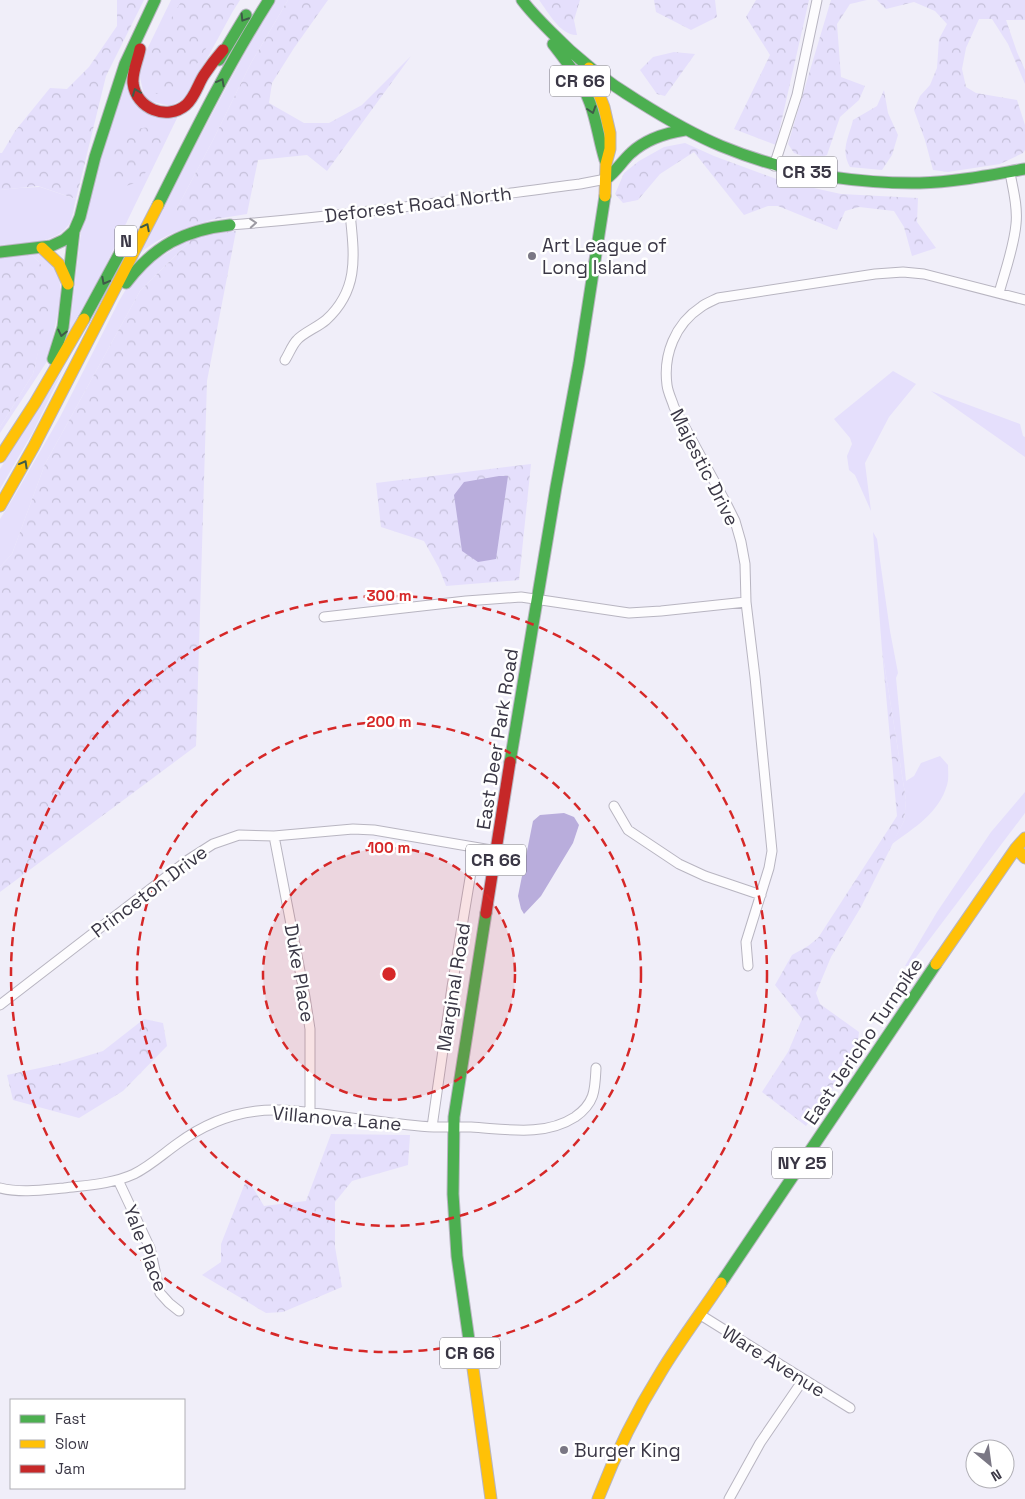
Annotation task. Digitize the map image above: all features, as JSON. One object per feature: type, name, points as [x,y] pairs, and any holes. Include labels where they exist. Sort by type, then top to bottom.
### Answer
[{"type":"main road","points":[[11,440],[28,401],[56,353],[63,327],[74,231],[80,217],[98,149],[127,60],[155,0]]},
{"type":"main road","points":[[119,88],[164,0]]},
{"type":"main road","name":"N","points":[[0,506],[34,446],[220,83],[268,0]]},
{"type":"main road","name":"CR 35","points":[[522,0],[529,10],[589,68],[643,106],[685,130],[774,166],[839,179],[889,183],[934,182],[1010,173],[1025,169]]},
{"type":"main road","points":[[170,156],[233,36],[250,8]]},
{"type":"main road","name":"East Deer Park Road","points":[[529,10],[547,37],[568,63],[584,90],[593,111],[601,150],[606,164]]},
{"type":"main road","points":[[140,49],[134,76],[133,86],[135,91],[139,99],[146,106],[155,111],[166,113],[179,110],[191,99],[203,76],[233,36]]},
{"type":"main road","name":"East Deer Park Road","points":[[491,1499],[457,1256],[453,1194],[454,1127],[537,599],[579,363],[605,197],[606,164],[610,149],[610,133],[604,108],[589,68]]},
{"type":"main road","points":[[606,179],[612,175],[634,150],[661,136],[685,130]]},
{"type":"main road","points":[[647,142],[671,139],[687,140],[728,149]]},
{"type":"main road","name":"N","points":[[0,457],[84,321],[135,224]]},
{"type":"main road","points":[[92,332],[131,275],[150,255],[166,243],[185,234],[212,226],[230,225]]},
{"type":"main road","points":[[0,252],[42,248],[60,242],[74,231]]},
{"type":"main road","points":[[42,248],[59,264],[68,285]]},
{"type":"main road","name":"East Jericho Turnpike","points":[[598,1499],[641,1404],[699,1314],[866,1070],[930,972],[1016,848],[1025,838]]},
{"type":"main road","points":[[1016,848],[1025,858]]},
{"type":"street","points":[[774,166],[797,95],[817,0]]},
{"type":"street","points":[[999,293],[1011,250],[1016,223],[1015,200],[1010,173]]},
{"type":"street","name":"Deforest Road North","points":[[230,225],[276,222],[350,213],[606,179]]},
{"type":"street","points":[[285,360],[297,340],[326,320],[338,307],[349,289],[354,270],[350,213]]},
{"type":"street","name":"Majestic Drive","points":[[748,966],[746,942],[769,868],[772,851],[746,602],[745,564],[735,521],[674,407],[667,387],[666,368],[670,347],[678,329],[702,306],[718,298],[875,274],[903,272],[924,274],[1025,300]]},
{"type":"street","points":[[324,617],[466,601],[521,597],[630,613],[661,612],[746,602]]},
{"type":"street","points":[[614,806],[628,830],[679,864],[705,876],[761,895]]},
{"type":"street","name":"Princeton Drive","points":[[0,1005],[180,866],[213,844],[239,835],[274,836],[353,829],[374,830],[497,851]]},
{"type":"street","name":"Duke Place","points":[[274,836],[309,1021],[311,1065],[310,1112]]},
{"type":"street","name":"Marginal Road","points":[[432,1127],[452,987],[475,848]]},
{"type":"street","name":"Villanova Lane","points":[[0,1188],[27,1191],[94,1185],[118,1180],[148,1166],[193,1134],[224,1118],[251,1111],[310,1112],[432,1127],[533,1131],[555,1126],[574,1117],[583,1110],[591,1100],[595,1090],[596,1068]]},
{"type":"street","name":"Yale Place","points":[[118,1180],[150,1248],[160,1293],[179,1312]]},
{"type":"street","name":"Ware Avenue","points":[[699,1314],[850,1408]]},
{"type":"street","points":[[728,1499],[760,1443],[804,1380]]},
{"type":"green space","points":[[117,0],[144,0],[106,76],[76,199],[38,186],[0,190],[0,153],[2,153],[15,131],[50,88],[67,89],[89,67],[117,26]]},
{"type":"green space","points":[[171,0],[240,0],[186,97],[171,106],[145,100],[138,68]]},
{"type":"green space","points":[[182,0],[237,0],[194,69],[181,85],[156,94],[152,81],[150,54]]},
{"type":"green space","points":[[273,0],[288,0],[251,63],[176,210],[211,220],[183,229],[149,246],[140,253],[150,230]]},
{"type":"green space","points":[[288,0],[328,0],[272,83],[269,103],[304,123],[329,123],[362,105],[411,56],[327,171],[307,155],[258,160],[247,214],[179,225],[176,210],[251,63]]},
{"type":"green space","points":[[539,0],[580,0],[574,20],[577,35],[560,28]]},
{"type":"green space","points":[[654,0],[715,0],[717,17],[691,30],[656,12]]},
{"type":"green space","points":[[756,0],[809,0],[776,145],[734,129],[770,55],[746,17]]},
{"type":"green space","points":[[831,0],[867,0],[850,4],[837,24],[841,77],[865,86],[859,100],[840,117],[827,155],[813,160],[794,153],[788,144]]},
{"type":"green space","points":[[877,0],[1025,0],[1025,20],[1006,20],[1025,70],[1025,84],[1008,44],[992,19],[979,19],[966,48],[962,69],[966,87],[976,93],[1017,100],[1025,125],[1025,150],[1023,153],[1000,164],[948,172],[933,170],[914,110],[920,96],[930,85],[937,68],[939,39],[947,24],[935,11],[914,2],[886,9]]},
{"type":"green space","points":[[674,52],[695,54],[665,96],[657,94],[640,70],[653,57]]},
{"type":"green space","points":[[127,82],[132,98],[178,116],[104,269],[69,332],[83,216],[98,161],[125,83]]},
{"type":"green space","points":[[884,90],[888,113],[898,135],[892,155],[882,170],[850,167],[847,161],[846,149],[853,120],[877,106]]},
{"type":"green space","points":[[150,127],[157,130],[162,141],[141,181],[126,186],[111,174],[111,157],[124,139],[135,129]]},
{"type":"green space","points":[[685,143],[714,156],[782,181],[841,194],[918,198],[917,222],[936,248],[912,256],[904,227],[894,211],[859,207],[845,211],[837,230],[778,206],[768,206],[744,215],[694,152],[660,174],[638,200],[623,203],[615,194],[624,173],[639,161],[664,147]]},
{"type":"green space","points":[[40,187],[76,199],[70,223],[64,230],[48,239],[38,242],[0,245],[0,190]]},
{"type":"green space","points":[[236,231],[207,381],[196,746],[0,892],[0,567],[12,554],[45,464],[140,291],[195,236]]},
{"type":"green space","points":[[195,236],[140,291],[45,464],[12,554],[0,567],[0,519],[60,417],[119,301],[136,272]]},
{"type":"green space","points":[[29,252],[38,253],[59,273],[61,298],[48,360],[0,433],[0,427],[33,374],[42,333],[39,262]]},
{"type":"green space","points":[[29,252],[39,262],[54,285],[33,374],[0,427],[0,257]]},
{"type":"green space","points":[[63,370],[33,432],[0,489],[0,469]]},
{"type":"green space","points":[[893,371],[916,384],[889,417],[865,463],[871,511],[855,475],[849,470],[847,456],[852,444],[850,438],[834,419]]},
{"type":"green space","points":[[931,391],[1020,424],[1023,436],[1025,437],[1025,457]]},
{"type":"green space","points":[[531,464],[519,580],[446,586],[439,568],[424,541],[381,527],[376,483]]},
{"type":"green space","points":[[873,532],[877,539],[898,673],[896,678],[906,781],[914,776],[921,763],[940,756],[948,765],[948,783],[938,804],[925,819],[892,844],[904,821],[906,800],[882,650]]},
{"type":"green space","points":[[882,650],[906,800],[904,821],[861,907],[831,957],[816,993],[820,1004],[859,1032],[856,1056],[806,1126],[762,1092],[788,1052],[802,1019],[775,985],[792,955],[818,938],[897,816]]},
{"type":"green space","points":[[1025,792],[1025,813],[910,966],[905,966],[937,912],[991,832]]},
{"type":"green space","points":[[144,1019],[163,1023],[167,1046],[123,1091],[79,1118],[13,1100],[7,1075],[63,1063],[103,1051]]},
{"type":"green space","points":[[331,1134],[410,1135],[408,1165],[352,1181],[335,1202],[335,1247],[342,1287],[283,1312],[266,1313],[202,1275],[221,1262],[221,1244],[247,1178],[264,1206],[306,1201]]},
{"type":"shaded area","points":[[508,476],[496,559],[478,562],[462,551],[454,495],[464,482]]},
{"type":"shaded area","points":[[564,813],[574,817],[579,825],[573,843],[541,896],[524,914],[518,896],[533,821],[540,815]]},
{"type":"traffic: fast","points":[[0,252],[51,246],[64,240],[74,231],[80,217],[95,157],[125,64],[155,0]]},
{"type":"traffic: fast","points":[[158,205],[225,75],[269,0]]},
{"type":"traffic: fast","points":[[522,0],[570,51],[614,85],[658,114],[689,131],[745,155],[819,175],[895,183],[947,181],[1025,169]]},
{"type":"traffic: fast","points":[[219,60],[246,15]]},
{"type":"traffic: fast","points":[[553,44],[574,72],[587,95],[605,160]]},
{"type":"traffic: fast","points":[[606,179],[631,153],[643,144],[664,135],[685,130]]},
{"type":"traffic: fast","points":[[510,762],[556,487],[579,363],[605,196]]},
{"type":"traffic: fast","points":[[126,283],[148,259],[171,242],[198,231],[230,225]]},
{"type":"traffic: fast","points":[[53,359],[63,327],[74,231]]},
{"type":"traffic: fast","points":[[84,319],[129,236]]},
{"type":"traffic: fast","points":[[470,1347],[457,1256],[453,1194],[454,1117],[486,913]]},
{"type":"traffic: fast","points":[[721,1283],[936,964]]},
{"type":"traffic: slow","points":[[589,68],[604,107],[610,133],[610,149],[606,164],[605,196]]},
{"type":"traffic: slow","points":[[0,506],[34,446],[158,205]]},
{"type":"traffic: slow","points":[[42,248],[59,264],[68,284]]},
{"type":"traffic: slow","points":[[0,457],[35,403],[84,319]]},
{"type":"traffic: slow","points":[[936,964],[1016,848],[1025,838]]},
{"type":"traffic: slow","points":[[1016,848],[1025,858]]},
{"type":"traffic: slow","points":[[598,1499],[619,1450],[643,1403],[675,1350],[721,1283]]},
{"type":"traffic: slow","points":[[470,1347],[491,1499]]},
{"type":"traffic: jam","points":[[140,49],[134,70],[133,83],[135,92],[146,106],[162,112],[178,110],[186,105],[192,98],[204,75],[223,50]]},
{"type":"traffic: jam","points":[[486,913],[510,762]]},
{"type":"place","name":"Art League of Long Island","points":[[532,256]]},
{"type":"place","name":"Burger King","points":[[564,1450]]}]
